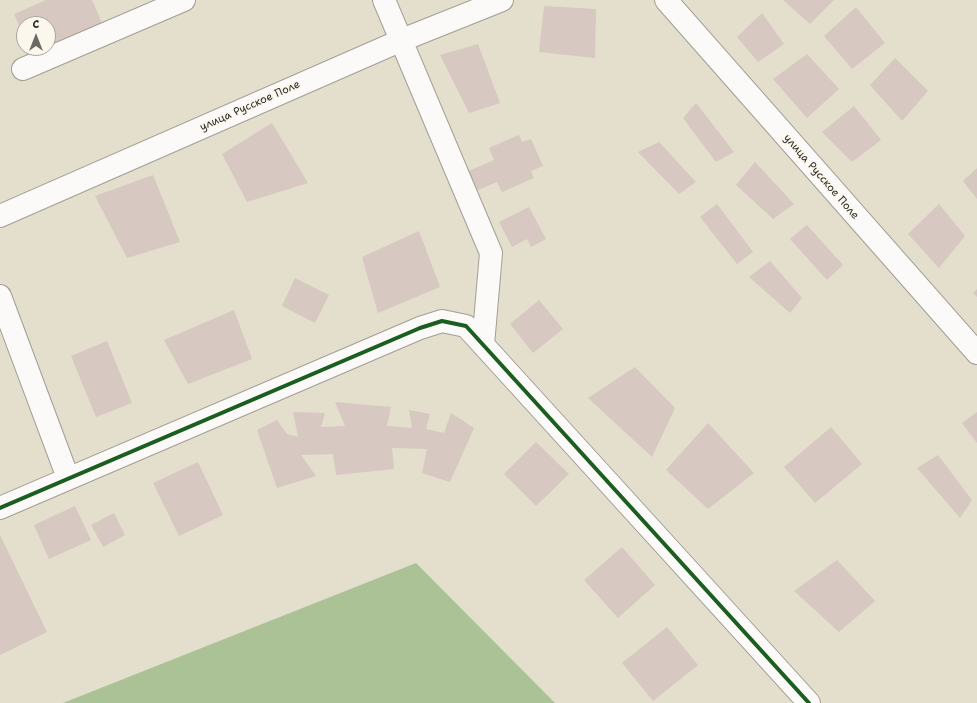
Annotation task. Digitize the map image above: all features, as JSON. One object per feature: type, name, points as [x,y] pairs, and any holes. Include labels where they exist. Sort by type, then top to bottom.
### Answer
[{"type":"street","points":[[23,69],[184,0]]},
{"type":"street","points":[[384,0],[491,253],[483,345]]},
{"type":"street","name":"улица Русское Поле","points":[[0,216],[402,40],[502,0]]},
{"type":"street","name":"улица Русское Поле","points":[[666,0],[977,353]]},
{"type":"street","points":[[0,296],[68,478]]},
{"type":"street","points":[[0,508],[420,328],[442,321],[466,326],[809,703]]},
{"type":"green space","points":[[416,563],[555,703],[63,703]]},
{"type":"building","points":[[46,0],[92,0],[102,23],[56,43],[56,16],[16,16],[16,19],[14,14]]},
{"type":"building","points":[[783,0],[834,0],[810,24]]},
{"type":"building","points":[[544,6],[596,9],[595,58],[539,52]]},
{"type":"building","points":[[856,7],[885,43],[852,69],[824,36]]},
{"type":"building","points":[[762,13],[784,44],[758,62],[737,37]]},
{"type":"building","points":[[478,44],[500,103],[469,113],[440,55]]},
{"type":"building","points":[[807,54],[839,89],[807,118],[773,79]]},
{"type":"building","points":[[895,58],[928,91],[902,121],[870,85]]},
{"type":"building","points":[[696,103],[734,152],[716,162],[683,118]]},
{"type":"building","points":[[854,106],[881,140],[852,162],[822,132]]},
{"type":"building","points":[[272,123],[308,183],[247,202],[222,154]]},
{"type":"building","points":[[519,135],[522,142],[531,139],[543,166],[531,171],[534,178],[502,192],[497,182],[473,192],[464,173],[494,160],[489,148]]},
{"type":"building","points":[[659,142],[696,182],[679,194],[638,152]]},
{"type":"building","points":[[755,162],[794,204],[773,219],[736,185]]},
{"type":"building","points":[[977,168],[977,199],[963,181]]},
{"type":"building","points":[[153,175],[180,242],[127,258],[95,196]]},
{"type":"building","points":[[717,204],[753,252],[737,264],[700,217]]},
{"type":"building","points":[[939,204],[965,236],[939,268],[908,234]]},
{"type":"building","points":[[529,207],[546,239],[531,247],[527,239],[512,247],[499,222]]},
{"type":"building","points":[[807,225],[843,265],[827,280],[790,239]]},
{"type":"building","points":[[419,231],[440,287],[378,313],[362,257]]},
{"type":"building","points":[[770,261],[802,298],[790,313],[749,277]]},
{"type":"building","points":[[295,278],[329,295],[315,323],[282,306]]},
{"type":"building","points":[[977,289],[977,297],[973,293]]},
{"type":"building","points":[[539,300],[563,329],[533,353],[510,324]]},
{"type":"building","points":[[234,310],[252,359],[188,384],[164,340]]},
{"type":"building","points":[[107,341],[132,403],[96,417],[71,356]]},
{"type":"building","points":[[635,367],[675,408],[652,457],[588,398]]},
{"type":"building","points":[[335,402],[391,407],[387,426],[412,428],[409,410],[430,414],[426,429],[444,433],[451,413],[474,428],[450,482],[422,473],[427,449],[392,448],[394,469],[336,475],[333,454],[301,455],[316,476],[277,488],[257,430],[277,420],[287,434],[298,437],[293,412],[325,413],[321,427],[345,426]]},
{"type":"building","points":[[977,412],[977,443],[962,423]]},
{"type":"building","points":[[708,423],[754,473],[708,509],[666,470]]},
{"type":"building","points":[[831,427],[862,464],[815,503],[784,467]]},
{"type":"building","points":[[536,442],[569,474],[536,506],[504,474]]},
{"type":"building","points":[[938,455],[972,500],[960,518],[917,468]]},
{"type":"building","points":[[198,462],[223,515],[179,536],[153,483]]},
{"type":"building","points":[[75,506],[91,540],[49,559],[34,525]]},
{"type":"building","points":[[114,513],[125,535],[103,547],[91,525]]},
{"type":"building","points":[[0,535],[47,632],[0,655]]},
{"type":"building","points":[[622,547],[655,585],[618,618],[584,580]]},
{"type":"building","points":[[837,560],[875,601],[839,632],[794,591]]},
{"type":"building","points":[[667,627],[698,665],[653,701],[622,663]]},
{"type":"cycle path","points":[[0,508],[420,328],[442,321],[466,326],[809,703]]}]
